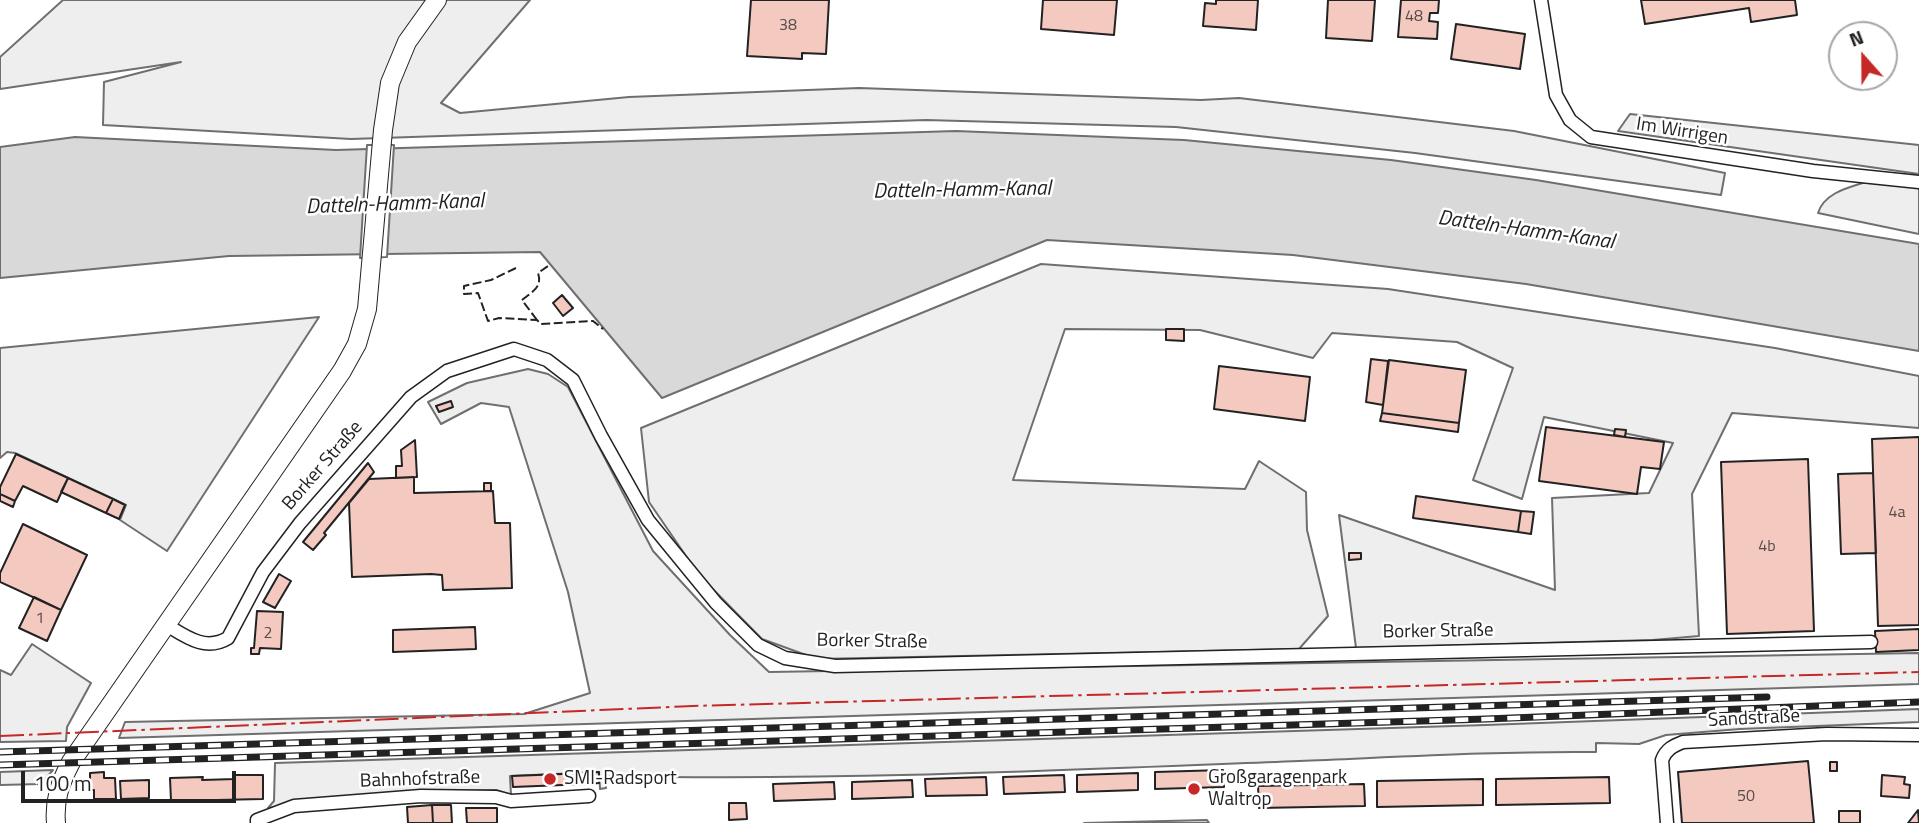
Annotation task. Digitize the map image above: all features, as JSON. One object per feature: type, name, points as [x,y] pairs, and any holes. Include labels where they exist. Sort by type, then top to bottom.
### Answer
[{"type":"street","name":"Borker Straße","points":[[56,823],[54,805],[61,780],[165,624],[342,372],[356,344],[367,310],[383,130],[390,83],[408,42],[437,0]]},
{"type":"street","name":"Im Wirrigen","points":[[1541,0],[1556,95],[1570,120],[1591,137],[1824,173],[1919,182]]},
{"type":"street","name":"Borker Straße","points":[[165,624],[195,642],[220,643],[228,638],[263,572],[300,523],[411,397],[447,371],[514,349],[547,360],[573,380],[648,520],[716,603],[758,645],[785,658],[848,666],[1871,642]]},
{"type":"street","name":"Sandstraße","points":[[1667,823],[1662,760],[1672,746],[1683,742],[1827,734],[1919,735]]},
{"type":"street","name":"Bahnhofstraße","points":[[257,823],[257,820],[294,806],[433,796],[496,797],[511,801],[589,796]]},
{"type":"shaded area","points":[[63,0],[530,0],[441,103],[460,113],[629,97],[859,88],[1201,100],[1239,98],[1514,131],[1725,173],[1721,195],[1415,153],[1176,127],[926,120],[351,139],[103,125],[104,82],[181,62],[0,89],[0,57]]},
{"type":"shaded area","points":[[1630,114],[1919,145],[1919,174],[1618,131]]},
{"type":"shaded area","points":[[1872,180],[1919,188],[1919,234],[1818,213],[1833,195]]},
{"type":"shaded area","points":[[1041,264],[1388,289],[1775,348],[1919,376],[1919,428],[1732,413],[1692,494],[1699,636],[1653,640],[1356,648],[1339,515],[1555,590],[1552,498],[1649,493],[1673,443],[1544,417],[1522,499],[1473,480],[1513,368],[1457,342],[1332,333],[1313,358],[1200,330],[1065,329],[1013,480],[1245,489],[1259,461],[1306,492],[1307,530],[1328,616],[1299,649],[817,659],[762,639],[699,575],[649,502],[641,428]]},
{"type":"shaded area","points":[[319,317],[167,551],[120,520],[126,505],[15,453],[7,452],[0,458],[0,348]]},
{"type":"shaded area","points":[[528,369],[548,374],[568,387],[653,551],[730,635],[769,672],[1919,653],[1919,684],[119,738],[125,722],[524,714],[590,693],[568,592],[509,407],[481,403],[441,424],[428,402],[467,383]]},
{"type":"shaded area","points":[[32,644],[91,683],[67,727],[66,741],[0,742],[0,670],[11,675]]},
{"type":"shaded area","points":[[1919,709],[1919,722],[1740,729],[1666,735],[1639,744],[1596,743],[1596,752],[1485,753],[953,774],[606,776],[606,788],[600,789],[599,772],[510,776],[511,795],[496,790],[413,792],[268,808],[274,801],[275,763]]},
{"type":"shaded area","points":[[53,770],[41,784],[0,785],[0,772]]},
{"type":"shaded area","points":[[1207,820],[1209,823],[1084,823]]},
{"type":"water","name":"Datteln-Hamm-Kanal","points":[[956,131],[1184,140],[1391,160],[1536,180],[1919,244],[1919,351],[1526,284],[1293,255],[1047,240],[662,398],[540,252],[229,256],[0,278],[0,147],[75,137],[336,150]]},
{"type":"pier","points":[[367,145],[394,145],[387,257],[360,258]]},
{"type":"building","points":[[751,0],[829,0],[826,54],[802,53],[802,59],[747,56]]},
{"type":"building","points":[[1043,0],[1117,0],[1114,35],[1041,29]]},
{"type":"building","points":[[1216,0],[1258,0],[1256,30],[1203,26],[1205,3],[1216,4]]},
{"type":"building","points":[[1328,0],[1375,0],[1372,41],[1326,38]]},
{"type":"building","points":[[1401,0],[1439,0],[1438,13],[1430,13],[1429,21],[1438,22],[1437,39],[1398,37]]},
{"type":"building","points":[[1641,0],[1795,0],[1797,15],[1751,22],[1749,8],[1645,24]]},
{"type":"building","points":[[1456,24],[1525,34],[1520,69],[1451,59]]},
{"type":"building","points":[[562,295],[573,308],[563,316],[553,303]]},
{"type":"building","points":[[1166,329],[1184,329],[1184,341],[1166,340]]},
{"type":"building","points":[[1371,359],[1388,361],[1383,405],[1366,402]]},
{"type":"building","points":[[1389,360],[1466,370],[1459,423],[1382,413]]},
{"type":"building","points":[[1219,366],[1310,377],[1305,421],[1214,409]]},
{"type":"building","points":[[451,401],[453,407],[439,412],[436,406]]},
{"type":"building","points":[[1382,413],[1459,423],[1458,432],[1380,421]]},
{"type":"building","points":[[1546,427],[1664,442],[1660,469],[1641,467],[1637,494],[1539,481]]},
{"type":"building","points":[[1615,429],[1626,430],[1625,437],[1614,435]]},
{"type":"building","points":[[1919,437],[1919,625],[1878,626],[1872,439]]},
{"type":"building","points":[[415,440],[417,477],[396,478],[396,466],[402,466],[401,450]]},
{"type":"building","points":[[16,454],[68,478],[57,502],[23,486],[15,501],[0,494],[0,487]]},
{"type":"building","points":[[1808,459],[1814,631],[1727,634],[1721,462]]},
{"type":"building","points":[[368,463],[374,472],[313,550],[303,542]]},
{"type":"building","points":[[1873,473],[1876,553],[1841,554],[1838,474]]},
{"type":"building","points":[[414,477],[414,493],[493,491],[495,523],[510,523],[512,588],[443,590],[442,575],[431,574],[352,577],[349,503],[369,479]]},
{"type":"building","points":[[68,478],[113,499],[106,513],[61,492]]},
{"type":"building","points":[[484,483],[491,483],[491,491],[484,491]]},
{"type":"building","points":[[0,494],[15,501],[13,507],[0,501]]},
{"type":"building","points":[[1416,496],[1521,511],[1518,532],[1413,518]]},
{"type":"building","points":[[113,499],[125,505],[119,519],[106,513]]},
{"type":"building","points":[[1521,511],[1534,512],[1531,534],[1518,532]]},
{"type":"building","points":[[23,524],[87,555],[61,610],[0,582],[0,573]]},
{"type":"building","points":[[1349,553],[1361,553],[1361,559],[1349,560]]},
{"type":"building","points":[[279,574],[291,581],[275,608],[263,602]]},
{"type":"building","points":[[34,597],[61,610],[47,641],[19,628]]},
{"type":"building","points":[[257,611],[283,612],[281,649],[260,648],[259,654],[251,654],[251,648],[254,648]]},
{"type":"building","points":[[475,627],[476,649],[393,652],[393,630]]},
{"type":"building","points":[[1919,629],[1919,650],[1876,652],[1875,631]]},
{"type":"building","points":[[1808,761],[1814,823],[1682,823],[1678,772]]},
{"type":"building","points":[[1830,762],[1837,762],[1837,771],[1830,771]]},
{"type":"building","points":[[1223,770],[1224,787],[1155,789],[1155,772]]},
{"type":"building","points":[[104,772],[104,778],[115,778],[116,799],[94,799],[94,790],[90,790],[90,773]]},
{"type":"building","points":[[599,772],[599,783],[588,784],[588,773]]},
{"type":"building","name":"SMI-Radsport","points":[[588,773],[588,784],[513,787],[512,776]]},
{"type":"building","points":[[1138,773],[1138,790],[1077,792],[1077,775]]},
{"type":"building","points":[[235,775],[263,775],[263,799],[171,801],[170,778],[235,779]]},
{"type":"building","points":[[1064,775],[1065,792],[1004,794],[1003,777]]},
{"type":"building","points":[[1882,775],[1905,777],[1904,784],[1910,785],[1909,798],[1881,796]]},
{"type":"building","points":[[986,777],[987,795],[926,796],[925,779]]},
{"type":"building","points":[[1609,777],[1610,803],[1496,805],[1496,779]]},
{"type":"building","points":[[1483,779],[1483,805],[1377,807],[1377,781]]},
{"type":"building","points":[[149,780],[149,798],[121,799],[120,781]]},
{"type":"building","points":[[912,780],[913,797],[852,799],[852,782]]},
{"type":"building","points":[[834,782],[835,799],[774,801],[773,784]]},
{"type":"building","points":[[1364,784],[1365,806],[1259,808],[1258,786]]},
{"type":"building","points":[[729,803],[746,803],[747,819],[729,820]]},
{"type":"building","points":[[432,805],[451,805],[452,823],[433,823]]},
{"type":"building","points":[[432,805],[433,823],[408,823],[407,807]]},
{"type":"building","points":[[466,808],[497,808],[497,823],[467,823]]},
{"type":"building","points":[[1918,810],[1919,823],[1908,823]]},
{"type":"building","points":[[1839,811],[1860,811],[1860,823],[1839,823]]},
{"type":"railway","points":[[0,752],[1767,697]]},
{"type":"railway","points":[[0,765],[1486,719],[1919,702]]},
{"type":"fence","points":[[537,320],[522,300],[536,289],[539,282],[538,273],[548,266]]},
{"type":"fence","points":[[516,268],[491,280],[464,286],[464,294],[478,293],[488,321],[499,318],[537,320],[541,324],[593,321],[603,329]]},
{"type":"power","points":[[0,736],[693,706],[1919,672]]},
{"type":"place","name":"SMI-Radsport","points":[[550,779]]},
{"type":"place","name":"Großgaragenpark Waltrop","points":[[1194,789]]}]
